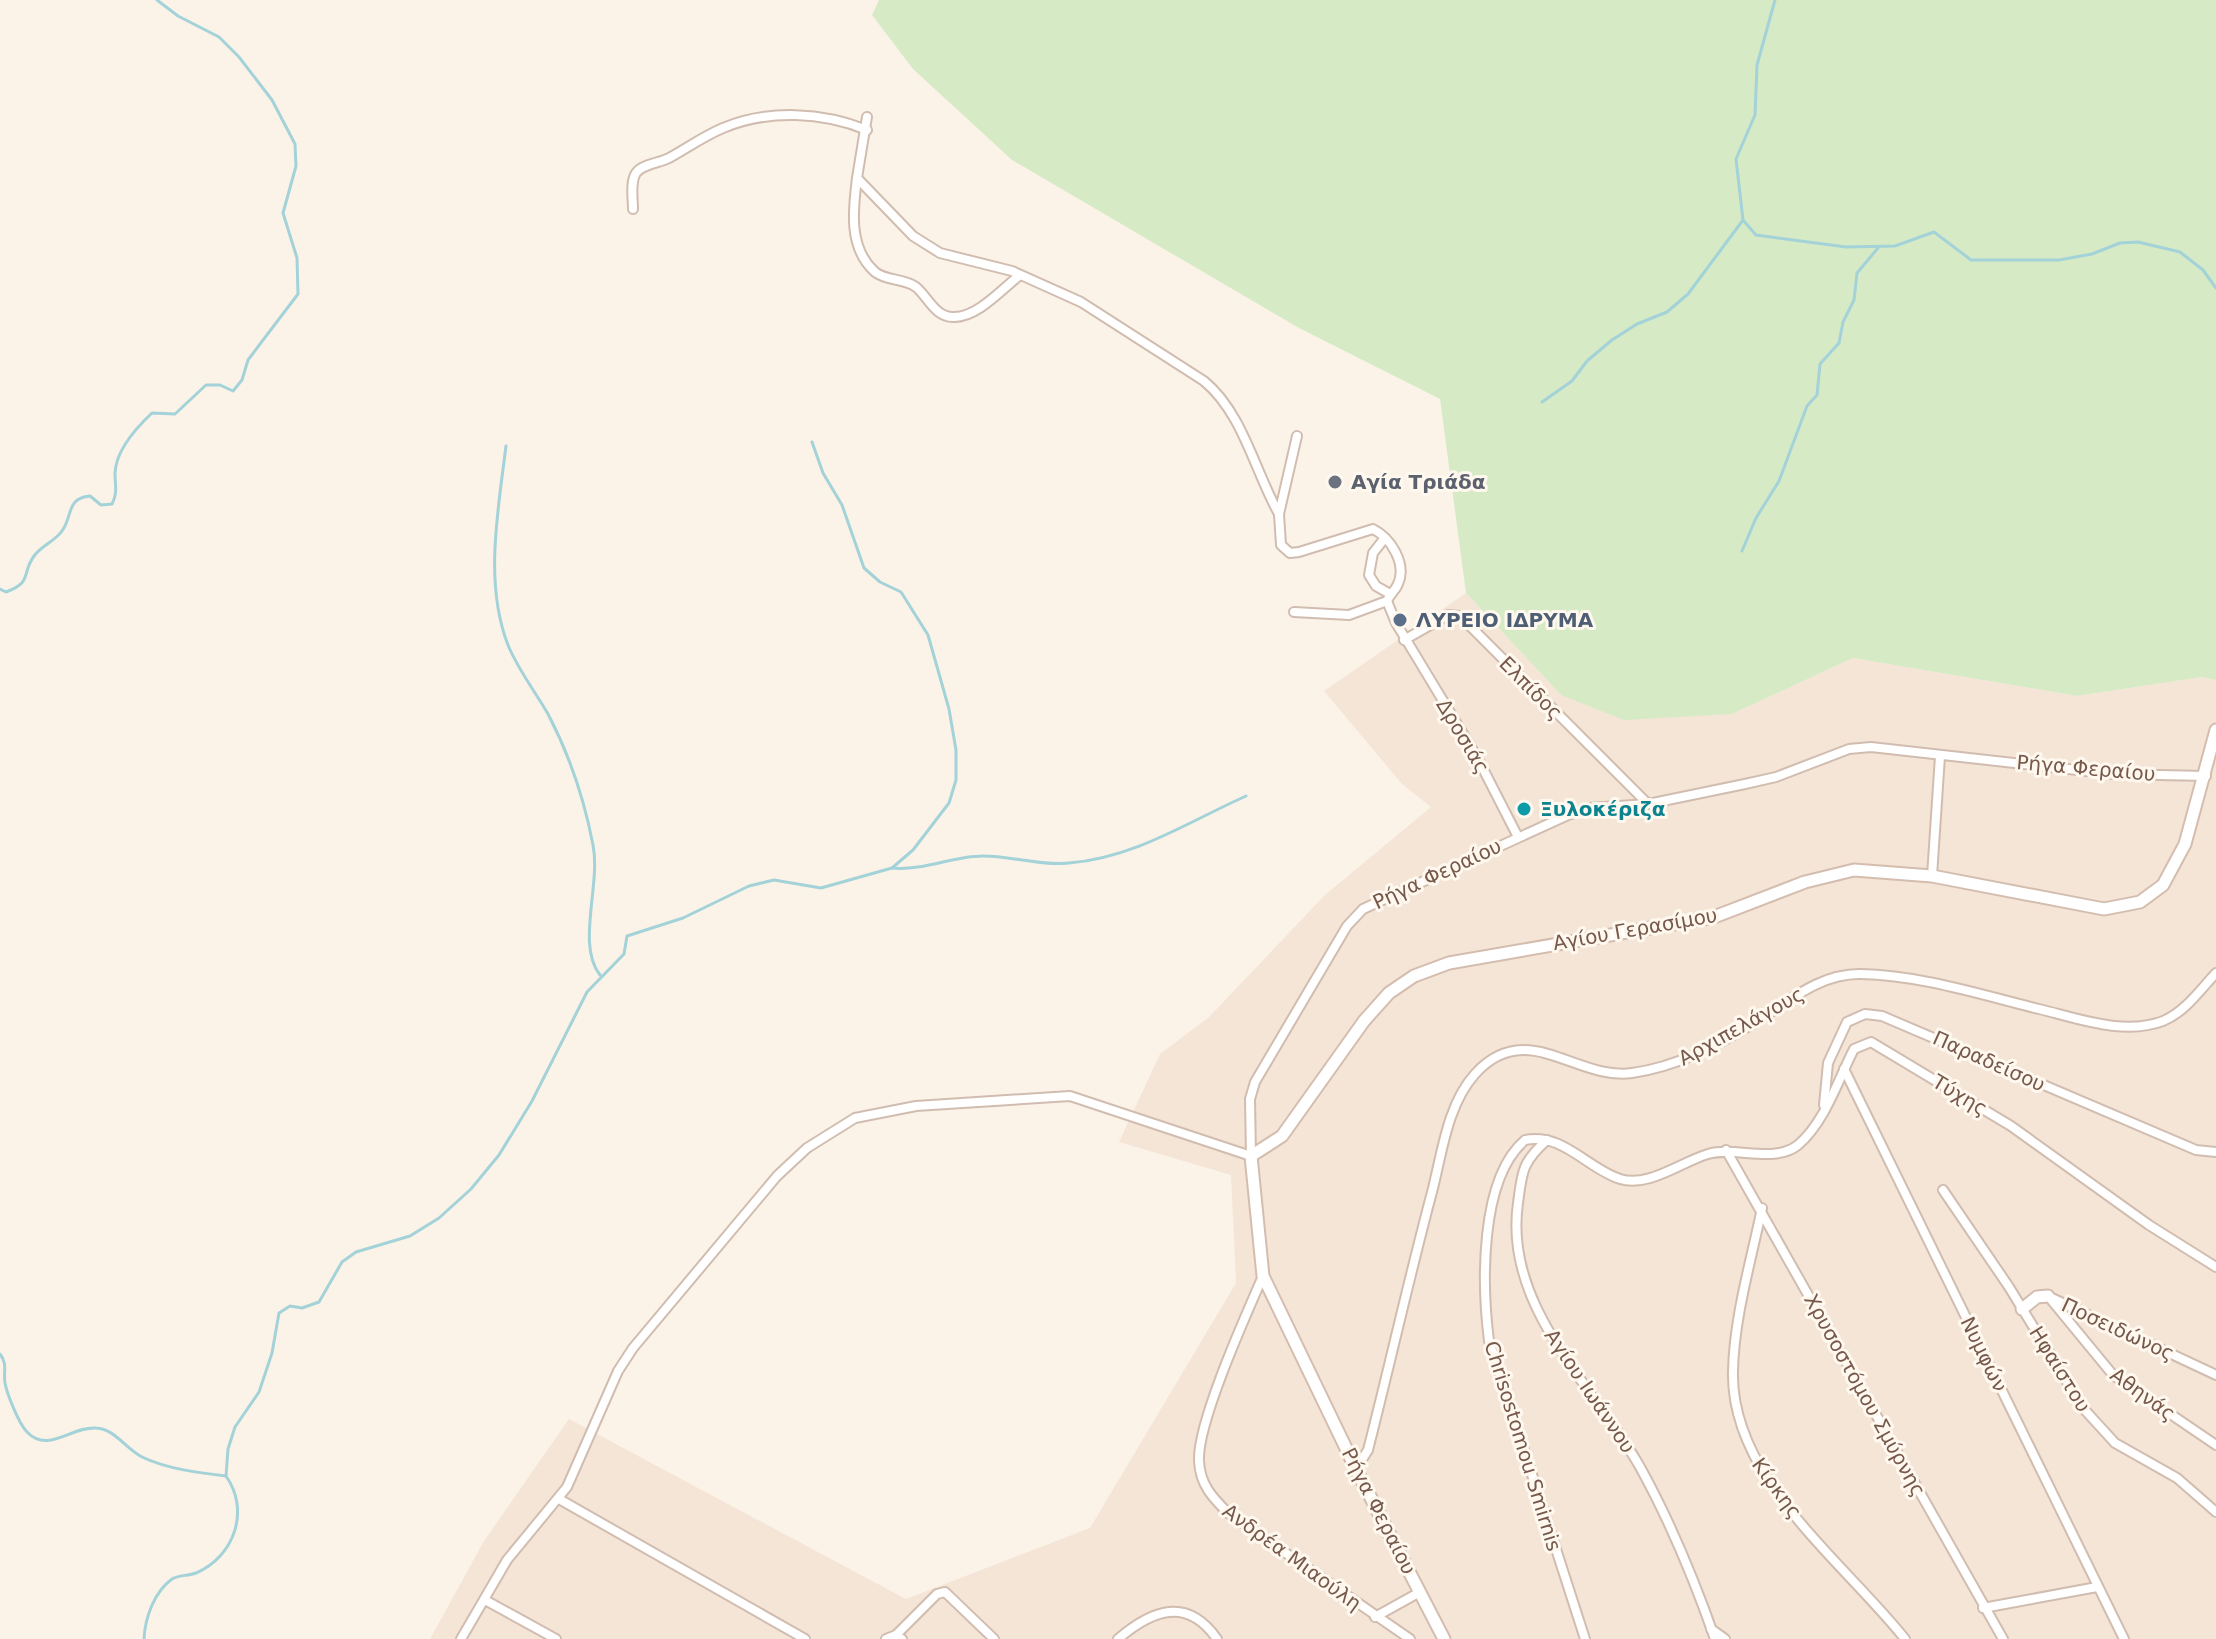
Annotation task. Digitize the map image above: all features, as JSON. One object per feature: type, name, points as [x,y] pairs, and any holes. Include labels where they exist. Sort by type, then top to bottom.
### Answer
[{"type":"street","points":[[633,209],[634,176],[639,169],[667,159],[726,127],[771,116],[805,116],[840,119],[867,130]]},
{"type":"street","points":[[867,117],[857,178],[854,230],[861,253],[876,273],[917,288],[940,315],[967,314],[1020,275]]},
{"type":"street","points":[[857,178],[913,236],[940,253],[1020,275],[1081,302],[1218,393],[1235,419],[1260,480],[1279,514]]},
{"type":"street","points":[[1294,612],[1349,615],[1388,597],[1398,584],[1400,563],[1373,529],[1290,553],[1281,545],[1279,514],[1297,436]]},
{"type":"street","name":"Δροσιάς","points":[[1384,539],[1373,553],[1369,575],[1388,597],[1404,640],[1477,757],[1517,835]]},
{"type":"street","name":"Ελπίδος","points":[[1404,640],[1448,615],[1460,616],[1648,804]]},
{"type":"street","name":"Αγίου Γερασίμου","points":[[1251,1156],[1282,1136],[1364,1021],[1389,993],[1414,976],[1476,956],[1714,917],[1835,872],[1877,870],[1932,876],[2104,909],[2140,902],[2163,885],[2185,844],[2206,776],[2216,730]]},
{"type":"street","name":"Ρήγα Φεραίου","points":[[1444,1639],[1356,1469],[1263,1276],[1251,1156],[1250,1099],[1255,1082],[1355,914],[1517,835],[1589,808],[1648,804],[1776,777],[1849,749],[1871,747],[2113,774],[2206,776]]},
{"type":"street","points":[[1932,876],[1940,756]]},
{"type":"street","name":"Αρχιπελάγους","points":[[1356,1469],[1368,1450],[1400,1309],[1451,1116],[1472,1077],[1487,1062],[1530,1049],[1559,1055],[1603,1073],[1627,1074],[1659,1069],[1695,1055],[1827,979],[1859,974],[1897,977],[2094,1022],[2138,1028],[2164,1021],[2183,1008],[2216,973]]},
{"type":"street","name":"Παραδείσου","points":[[1824,1109],[1828,1063],[1847,1022],[1865,1014],[1882,1016],[2196,1150],[2216,1152]]},
{"type":"street","name":"Τύχης","points":[[1726,1150],[1779,1153],[1796,1146],[1824,1109],[1854,1049],[1871,1042],[2011,1126],[2149,1225],[2216,1267]]},
{"type":"street","name":"Νυμφών","points":[[1844,1069],[2124,1639]]},
{"type":"street","points":[[461,1639],[517,1547],[559,1499],[578,1469],[618,1371],[633,1348],[777,1176],[837,1126],[874,1112],[916,1106],[1070,1096],[1251,1156]]},
{"type":"street","name":"Chrisostomou Smirnis","points":[[1547,1140],[1525,1140],[1507,1160],[1494,1204],[1483,1295],[1489,1341],[1585,1639]]},
{"type":"street","points":[[1547,1140],[1564,1146],[1612,1175],[1636,1181],[1726,1150]]},
{"type":"street","name":"Αγίου Ιωάννου","points":[[1547,1140],[1525,1164],[1516,1215],[1521,1263],[1529,1290],[1555,1341],[1638,1463],[1691,1568],[1715,1639]]},
{"type":"street","name":"Χρυσοστόμου Σμύρνης","points":[[1726,1150],[1762,1208],[2003,1639]]},
{"type":"street","points":[[2196,1150],[2216,1159]]},
{"type":"street","name":"Ηφαίστου","points":[[1943,1190],[2083,1408],[2102,1430],[2135,1456],[2177,1478],[2216,1512]]},
{"type":"street","name":"Κίρκης","points":[[1762,1208],[1735,1344],[1733,1375],[1745,1437],[1772,1486],[1905,1639]]},
{"type":"street","name":"Ανδρέα Μιαούλη","points":[[1263,1276],[1217,1393],[1201,1446],[1199,1460],[1205,1488],[1228,1513],[1410,1639]]},
{"type":"street","name":"Ποσειδώνος","points":[[2022,1309],[2037,1297],[2048,1296],[2216,1375]]},
{"type":"street","name":"Αθηνάς","points":[[2048,1296],[2113,1375],[2216,1445]]},
{"type":"street","points":[[559,1499],[805,1639]]},
{"type":"street","points":[[1983,1608],[2097,1587]]},
{"type":"street","points":[[886,1639],[899,1637],[937,1594],[945,1592],[994,1639]]},
{"type":"street","points":[[1375,1617],[1420,1592]]},
{"type":"street","points":[[485,1600],[556,1639]]},
{"type":"street","points":[[1118,1639],[1153,1614],[1176,1611],[1199,1619],[1217,1639]]},
{"type":"street","points":[[1711,1629],[1725,1639]]},
{"type":"shaded area","points":[[1466,593],[1561,695],[1732,714],[1853,658],[2077,696],[2202,677],[2216,680],[2216,1639],[430,1639],[484,1541],[569,1419],[906,1599],[1090,1528],[1236,1283],[1231,1175],[1119,1142],[1160,1054],[1209,1017],[1325,895],[1431,807],[1402,784],[1324,691]]},
{"type":"green space","points":[[879,0],[2216,0],[2216,680],[2202,677],[2077,696],[1853,658],[1732,714],[1624,720],[1561,695],[1466,593],[1440,399],[1299,328],[1012,160],[913,69],[872,15]]},
{"type":"waterway","points":[[0,589],[6,592],[20,585],[34,556],[62,531],[77,500],[90,496],[101,505],[112,504],[119,456],[152,413],[175,414],[206,385],[220,385],[233,391],[242,380],[248,360],[298,294],[297,258],[283,213],[296,166],[295,144],[272,100],[239,57],[219,37],[178,16],[157,0]]},
{"type":"waterway","points":[[1775,0],[1757,65],[1755,115],[1736,159],[1743,220],[1756,235],[1846,247],[1895,246],[1934,232],[1971,260],[2059,260],[2092,254],[2120,243],[2138,242],[2180,252],[2203,270],[2216,288]]},
{"type":"waterway","points":[[1542,402],[1572,381],[1587,361],[1612,340],[1637,324],[1667,312],[1688,294],[1743,220]]},
{"type":"waterway","points":[[1742,551],[1756,518],[1779,481],[1807,406],[1817,395],[1820,364],[1839,343],[1843,322],[1854,300],[1857,273],[1878,248]]},
{"type":"waterway","points":[[226,1476],[228,1449],[235,1427],[259,1392],[272,1353],[279,1313],[290,1306],[302,1308],[319,1302],[342,1262],[356,1252],[410,1236],[439,1218],[471,1189],[499,1155],[532,1101],[587,992],[624,954],[627,936],[683,918],[749,886],[774,880],[821,888],[892,868],[913,850],[949,803],[956,780],[956,750],[949,709],[928,635],[901,592],[880,582],[864,568],[842,505],[823,473],[812,442]]},
{"type":"waterway","points":[[506,446],[495,547],[496,597],[508,645],[556,730],[581,794],[595,861],[590,948],[600,975]]},
{"type":"waterway","points":[[892,868],[983,856],[1058,864],[1093,860],[1160,837],[1246,796]]},
{"type":"waterway","points":[[0,1354],[5,1365],[6,1388],[14,1409],[24,1428],[35,1438],[52,1440],[87,1428],[103,1429],[136,1453],[162,1465],[226,1476],[233,1489],[237,1517],[229,1544],[209,1565],[166,1584],[152,1606],[144,1639]]},
{"type":"place","name":"Αγία Τριάδα","points":[[1335,482]]},
{"type":"place","name":"ΛΥΡΕΙΟ ΙΔΡΥΜΑ","points":[[1400,620]]},
{"type":"place","name":"Ξυλοκέριζα","points":[[1524,809]]}]
